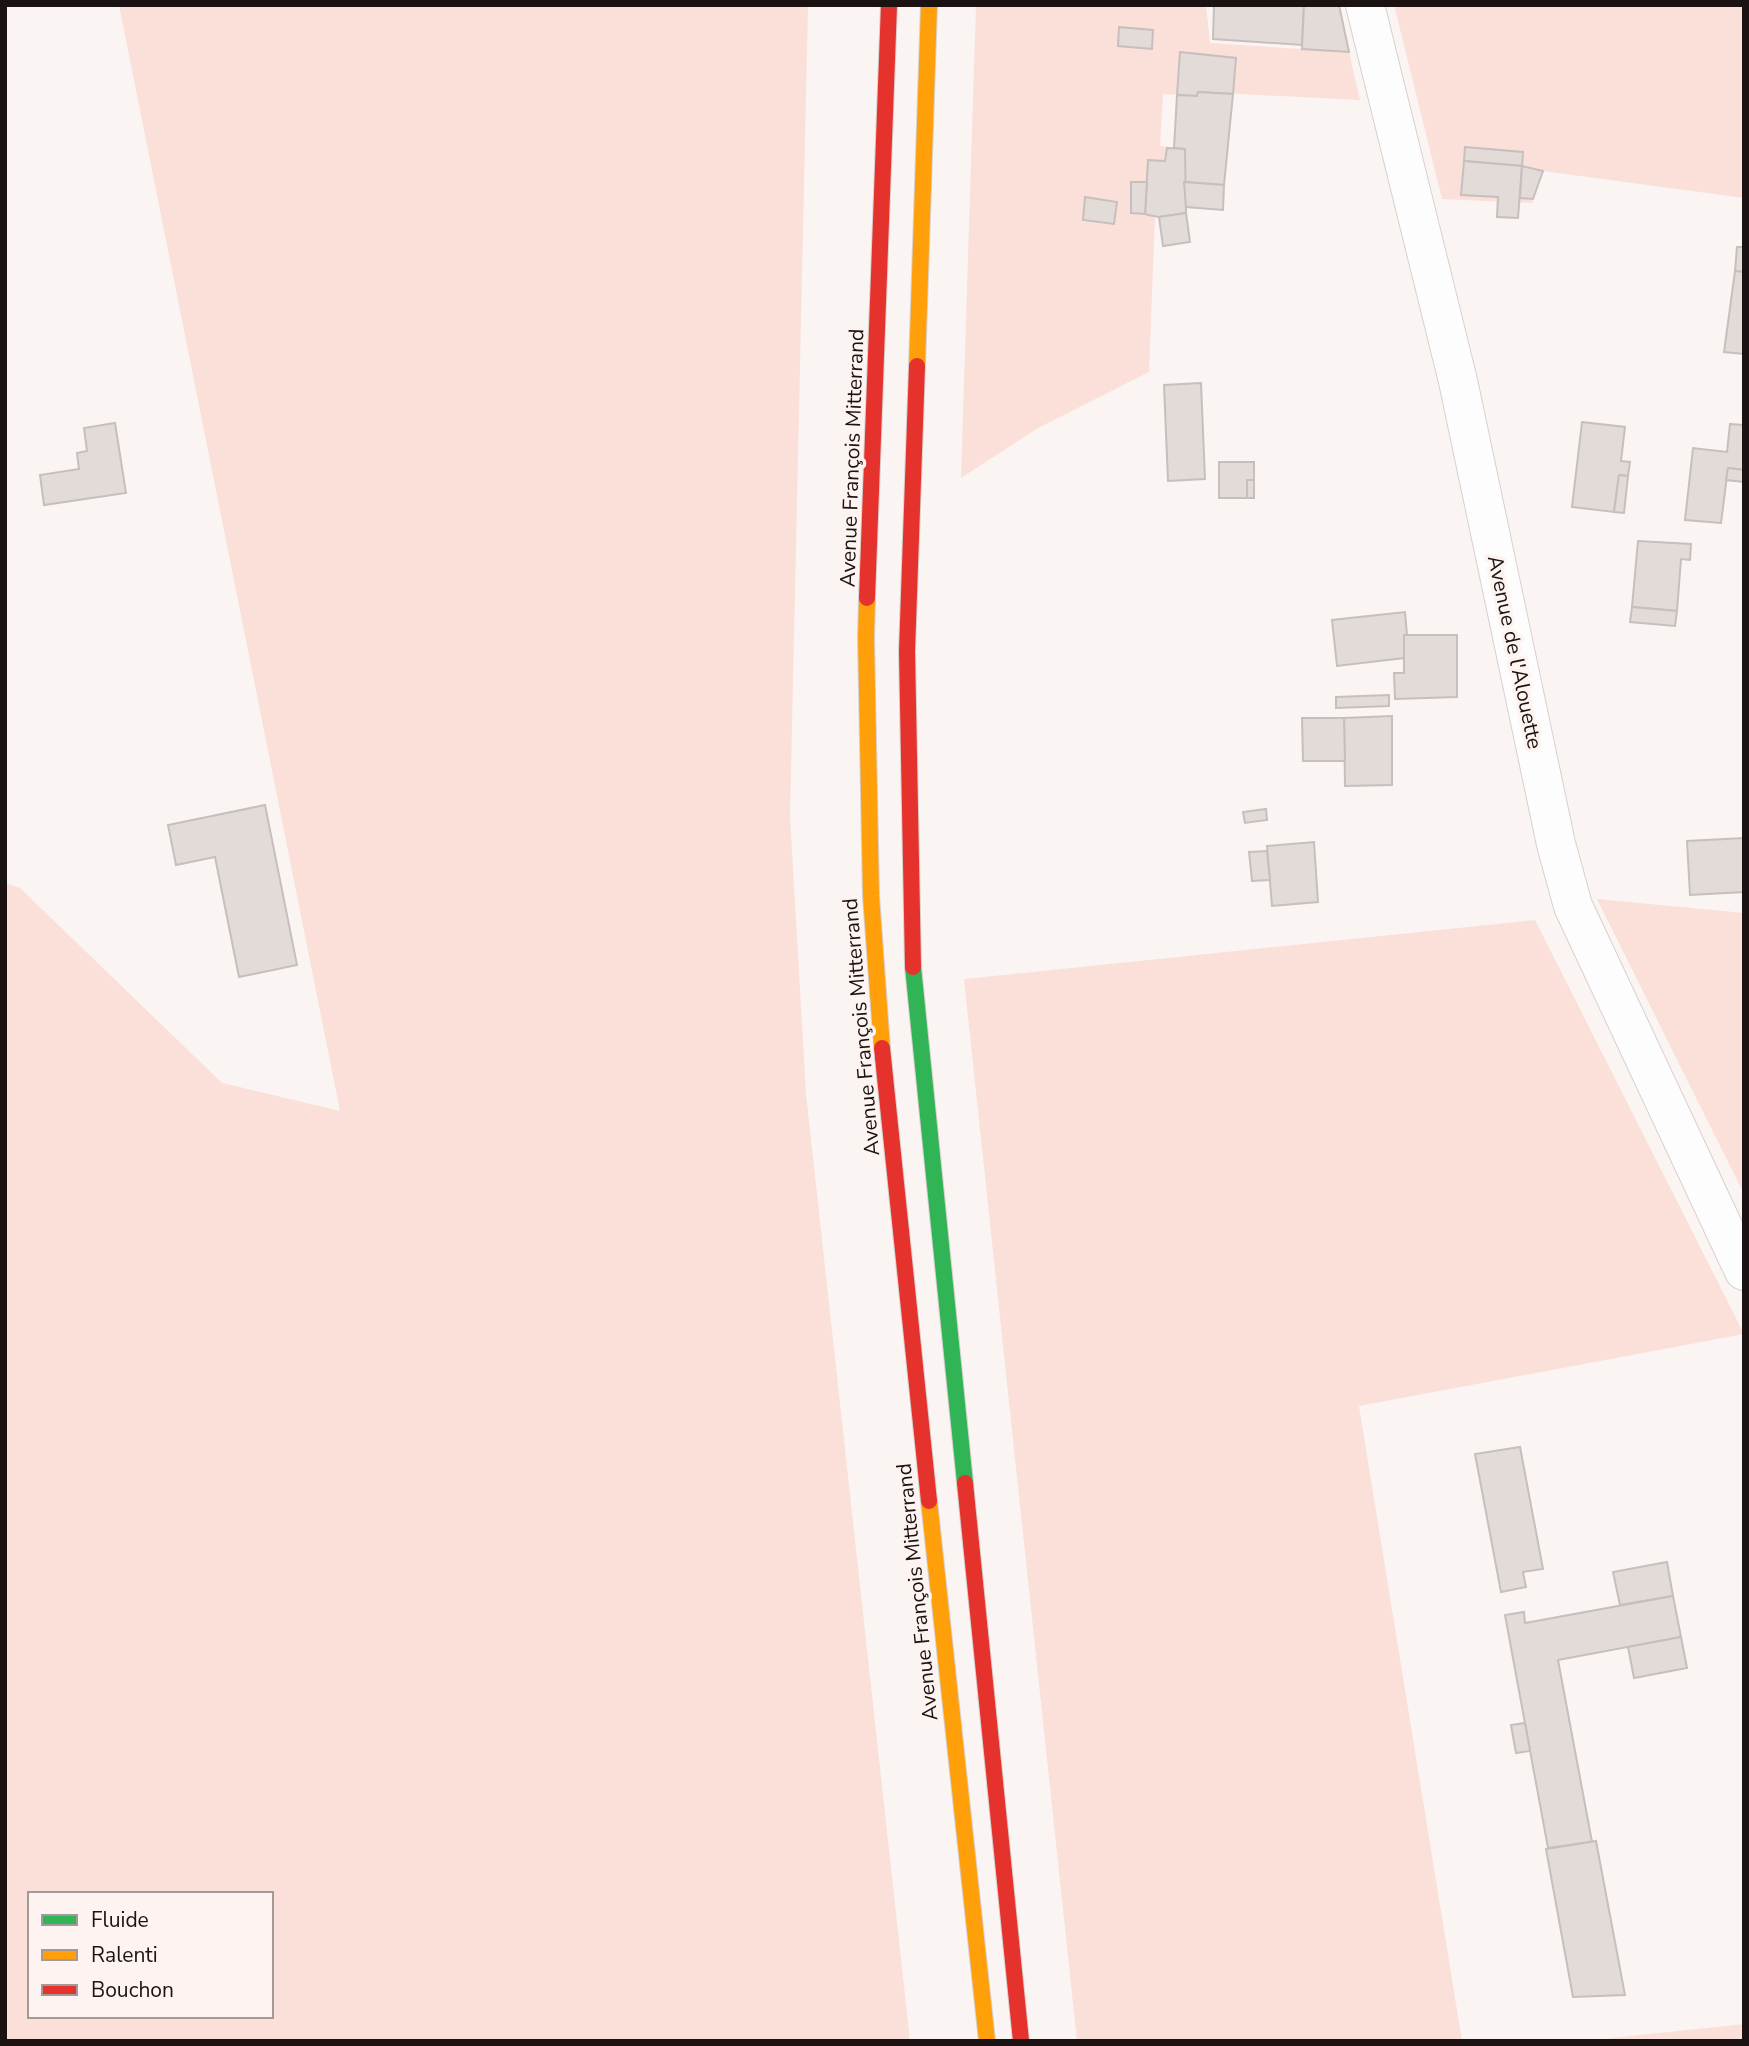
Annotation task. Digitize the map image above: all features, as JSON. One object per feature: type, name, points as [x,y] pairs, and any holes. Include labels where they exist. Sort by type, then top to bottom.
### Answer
[{"type":"main road","name":"Avenue François Mitterrand","points":[[889,5],[866,638],[871,896],[884,1086],[987,2041]]},
{"type":"main road","points":[[929,5],[907,651],[913,971],[1021,2041]]},
{"type":"street","name":"Avenue de l'Alouette","points":[[1365,5],[1458,381],[1556,844],[1573,906],[1744,1271]]},
{"type":"shaded area","points":[[119,5],[808,5],[790,816],[806,1094],[910,2041],[5,2041],[5,883],[20,888],[222,1083],[340,1111]]},
{"type":"shaded area","points":[[976,5],[1206,5],[1210,43],[1349,52],[1360,100],[1198,92],[1197,96],[1163,94],[1160,146],[1185,149],[1155,216],[1149,372],[1038,428],[961,478]]},
{"type":"shaded area","points":[[1394,5],[1744,5],[1744,198],[1543,171],[1532,203],[1442,199]]},
{"type":"shaded area","points":[[1597,899],[1744,913],[1744,1194]]},
{"type":"shaded area","points":[[1535,920],[1744,1334],[1359,1406],[1462,2041],[1077,2041],[964,979]]},
{"type":"shaded area","points":[[1744,2024],[1744,2041],[1584,2041]]},
{"type":"building","points":[[1214,5],[1304,5],[1302,45],[1213,39]]},
{"type":"building","points":[[1304,5],[1339,5],[1349,52],[1302,49]]},
{"type":"building","points":[[1119,27],[1153,30],[1152,49],[1118,46]]},
{"type":"building","points":[[1180,52],[1236,58],[1233,94],[1198,92],[1197,96],[1177,95]]},
{"type":"building","points":[[1198,92],[1233,94],[1224,185],[1184,182],[1185,149],[1174,148],[1177,95],[1197,96]]},
{"type":"building","points":[[1465,147],[1523,152],[1522,166],[1464,161]]},
{"type":"building","points":[[1167,148],[1185,149],[1186,213],[1159,217],[1148,215],[1145,214],[1148,160],[1165,161]]},
{"type":"building","points":[[1464,161],[1522,166],[1518,218],[1497,217],[1498,197],[1461,195]]},
{"type":"building","points":[[1522,166],[1543,171],[1533,199],[1520,198]]},
{"type":"building","points":[[1131,182],[1147,182],[1145,214],[1131,213]]},
{"type":"building","points":[[1184,182],[1224,185],[1223,210],[1186,207]]},
{"type":"building","points":[[1085,197],[1117,202],[1114,224],[1083,220]]},
{"type":"building","points":[[1186,213],[1190,242],[1163,246],[1159,217]]},
{"type":"building","points":[[1737,247],[1744,247],[1744,272],[1735,271]]},
{"type":"building","points":[[1735,271],[1744,272],[1744,354],[1724,352]]},
{"type":"building","points":[[1201,383],[1205,479],[1168,481],[1164,385]]},
{"type":"building","points":[[1582,422],[1625,427],[1621,461],[1630,462],[1628,476],[1619,475],[1614,512],[1572,507]]},
{"type":"building","points":[[115,423],[126,493],[44,505],[40,475],[79,469],[77,453],[87,451],[84,428]]},
{"type":"building","points":[[1730,424],[1744,425],[1744,470],[1728,468],[1721,523],[1685,520],[1693,448],[1727,452]]},
{"type":"building","points":[[1219,462],[1254,462],[1254,480],[1247,480],[1247,498],[1219,498]]},
{"type":"building","points":[[1728,468],[1744,470],[1744,482],[1726,480]]},
{"type":"building","points":[[1619,475],[1628,476],[1624,513],[1614,512]]},
{"type":"building","points":[[1247,480],[1254,480],[1254,498],[1247,498]]},
{"type":"building","points":[[1638,541],[1691,544],[1690,560],[1681,559],[1677,611],[1632,607]]},
{"type":"building","points":[[1632,607],[1677,611],[1675,626],[1630,622]]},
{"type":"building","points":[[1405,612],[1407,635],[1404,635],[1404,658],[1337,666],[1332,620]]},
{"type":"building","points":[[1404,635],[1457,635],[1457,697],[1395,699],[1394,673],[1404,673]]},
{"type":"building","points":[[1389,695],[1389,706],[1336,708],[1336,697]]},
{"type":"building","points":[[1392,716],[1392,785],[1345,786],[1344,718]]},
{"type":"building","points":[[1302,718],[1344,718],[1345,761],[1303,761]]},
{"type":"building","points":[[265,805],[297,965],[239,977],[215,857],[176,865],[168,825]]},
{"type":"building","points":[[1266,809],[1267,820],[1245,823],[1243,812]]},
{"type":"building","points":[[1744,838],[1744,892],[1690,895],[1687,841]]},
{"type":"building","points":[[1314,842],[1318,902],[1272,906],[1267,846]]},
{"type":"building","points":[[1267,851],[1270,880],[1252,881],[1249,852]]},
{"type":"building","points":[[1520,1447],[1543,1569],[1523,1572],[1526,1587],[1501,1592],[1475,1454]]},
{"type":"building","points":[[1667,1562],[1673,1596],[1620,1605],[1613,1572]]},
{"type":"building","points":[[1673,1596],[1681,1637],[1558,1660],[1592,1842],[1548,1848],[1505,1615],[1524,1612],[1525,1623]]},
{"type":"building","points":[[1681,1637],[1687,1668],[1634,1678],[1628,1647]]},
{"type":"building","points":[[1525,1723],[1530,1751],[1516,1753],[1511,1725]]},
{"type":"building","points":[[1596,1841],[1625,1995],[1573,1997],[1546,1849]]},
{"type":"traffic: fast","points":[[913,967],[965,1483]]},
{"type":"traffic: slow","points":[[917,366],[929,5]]},
{"type":"traffic: slow","points":[[867,598],[871,896],[882,1048]]},
{"type":"traffic: slow","points":[[929,1501],[987,2041]]},
{"type":"traffic: jam","points":[[867,598],[889,5]]},
{"type":"traffic: jam","points":[[913,967],[907,651],[917,366]]},
{"type":"traffic: jam","points":[[882,1048],[929,1501]]},
{"type":"traffic: jam","points":[[965,1483],[1021,2041]]}]
